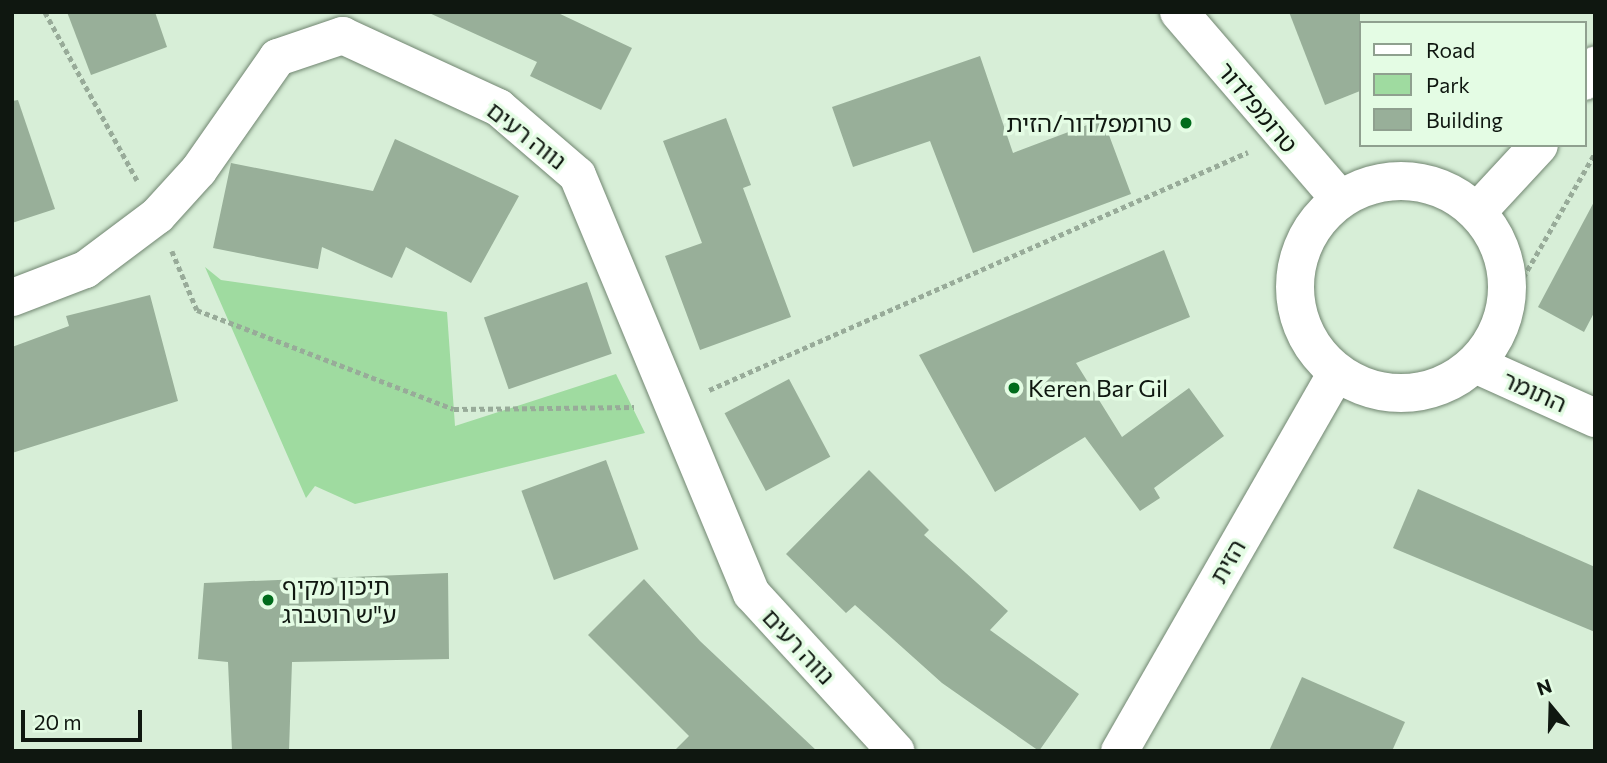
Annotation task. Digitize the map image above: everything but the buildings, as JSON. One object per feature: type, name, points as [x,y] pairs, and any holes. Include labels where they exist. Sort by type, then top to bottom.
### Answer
[{"type":"street","name":"טרומפלדור","points":[[1179,12],[1282,137],[1340,199]]},
{"type":"street","name":"נווה רעים","points":[[12,297],[85,269],[157,215],[198,170],[277,57],[342,36],[498,107],[577,175],[669,407],[751,593],[896,751]]},
{"type":"street","points":[[1477,212],[1537,147]]},
{"type":"street","points":[[1411,181],[1447,191],[1477,212],[1498,242],[1507,274],[1506,307],[1496,338],[1475,364],[1451,382],[1402,393],[1362,387],[1336,372],[1312,348],[1298,318],[1294,285],[1310,232],[1340,199],[1374,184],[1411,181]]},
{"type":"street","name":"התומר","points":[[1475,364],[1595,418]]},
{"type":"street","name":"הזית","points":[[1119,751],[1336,372]]},
{"type":"path","points":[[45,12],[157,215],[197,310],[454,409],[669,407],[1282,137]]},
{"type":"path","points":[[1506,307],[1595,153]]},
{"type":"green space","points":[[205,267],[221,280],[447,312],[455,426],[616,374],[645,433],[355,504],[315,486],[306,498]]},
{"type":"place","name":"טרומפלדור/הזית","points":[[1186,123]]},
{"type":"place","name":"Keren Bar Gil","points":[[1014,388]]},
{"type":"place","name":"תיכון מקיף ע\"ש רוטברג","points":[[268,600]]}]
